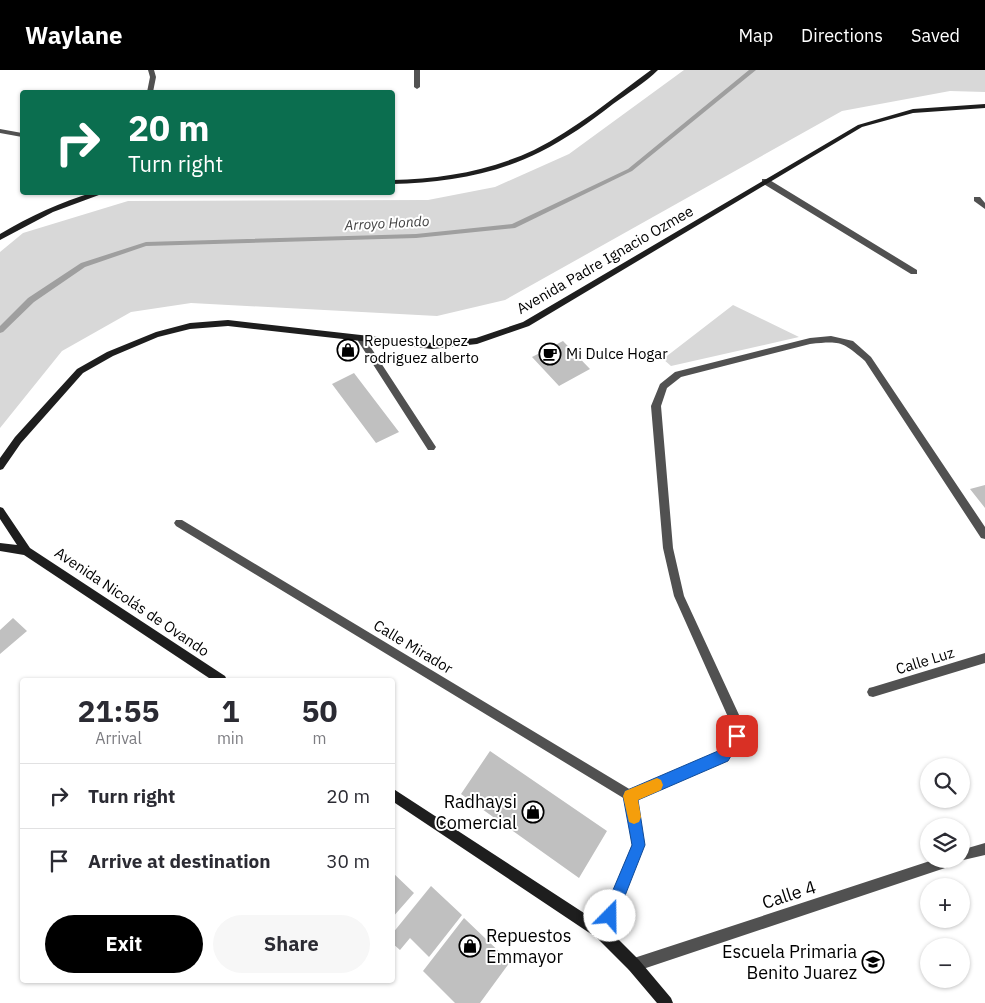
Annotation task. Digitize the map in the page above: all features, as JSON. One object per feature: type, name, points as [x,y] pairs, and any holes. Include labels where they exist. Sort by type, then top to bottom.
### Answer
[{"type":"street","points":[[150,90],[153,77],[151,70]]},
{"type":"street","points":[[416,70],[417,87]]},
{"type":"street","points":[[395,182],[423,183],[476,173],[508,163],[554,142],[655,70]]},
{"type":"street","name":"Avenida Padre Ignacio Ozmee","points":[[0,466],[18,440],[80,371],[110,354],[156,334],[190,326],[228,323],[432,346],[477,341],[526,324],[860,126],[913,111],[985,106]]},
{"type":"street","points":[[0,131],[20,135]]},
{"type":"street","points":[[765,181],[914,272]]},
{"type":"street","points":[[0,237],[27,220],[75,200],[93,195]]},
{"type":"street","points":[[977,199],[985,207]]},
{"type":"street","points":[[361,339],[430,447]]},
{"type":"street","points":[[602,933],[638,845],[630,796],[723,756],[737,736],[734,717],[679,596],[668,548],[656,406],[663,386],[678,374],[810,341],[831,340],[850,343],[868,359],[985,535]]},
{"type":"street","name":"Avenida Nicolás de Ovando","points":[[0,511],[26,551],[218,678]]},
{"type":"street","name":"Calle Mirador","points":[[179,523],[630,796]]},
{"type":"street","name":"Avenida Nicolás de Ovando","points":[[0,547],[26,551]]},
{"type":"street","name":"Calle Luz","points":[[873,692],[985,658]]},
{"type":"street","points":[[395,796],[602,933],[634,965],[666,1003]]},
{"type":"street","points":[[970,853],[985,849]]},
{"type":"street","name":"Calle 4","points":[[634,965],[927,868]]},
{"type":"shaded area","points":[[684,70],[985,70],[985,92],[950,91],[842,111],[505,300],[437,316],[191,303],[131,312],[62,351],[0,428],[0,252],[23,233],[128,201],[428,200],[495,187],[569,154]]},
{"type":"shaded area","points":[[733,305],[799,337],[671,366],[663,359]]},
{"type":"building","points":[[563,341],[590,369],[559,386],[532,357]]},
{"type":"building","points":[[354,373],[399,432],[376,443],[332,384]]},
{"type":"building","points":[[985,485],[985,508],[970,489]]},
{"type":"building","points":[[13,618],[27,631],[0,654],[0,630]]},
{"type":"building","name":"Radhaysi Comercial","points":[[490,751],[607,831],[579,878],[461,794]]},
{"type":"building","points":[[395,875],[414,893],[395,915]]},
{"type":"building","points":[[431,886],[462,915],[429,957],[410,938],[400,950],[395,946],[395,930]]},
{"type":"building","points":[[464,918],[510,962],[480,1003],[455,1003],[423,971]]},
{"type":"waterway","name":"Arroyo Hondo","points":[[0,330],[31,300],[83,265],[146,244],[416,236],[513,226],[630,170],[753,70]]},
{"type":"slow traffic","points":[[634,817],[630,796],[657,785]]},
{"type":"place","name":"Repuesto lopez rodriguez alberto","points":[[348,350]]},
{"type":"place","name":"Mi Dulce Hogar","points":[[550,354]]},
{"type":"place","name":"Radhaysi Comercial","points":[[533,812]]},
{"type":"place","name":"Repuestos Emmayor","points":[[470,946]]},
{"type":"place","name":"Escuela Primaria Benito Juarez","points":[[873,962]]},
{"type":"route","points":[[610,916],[638,845],[630,796],[723,756],[737,736]]}]
